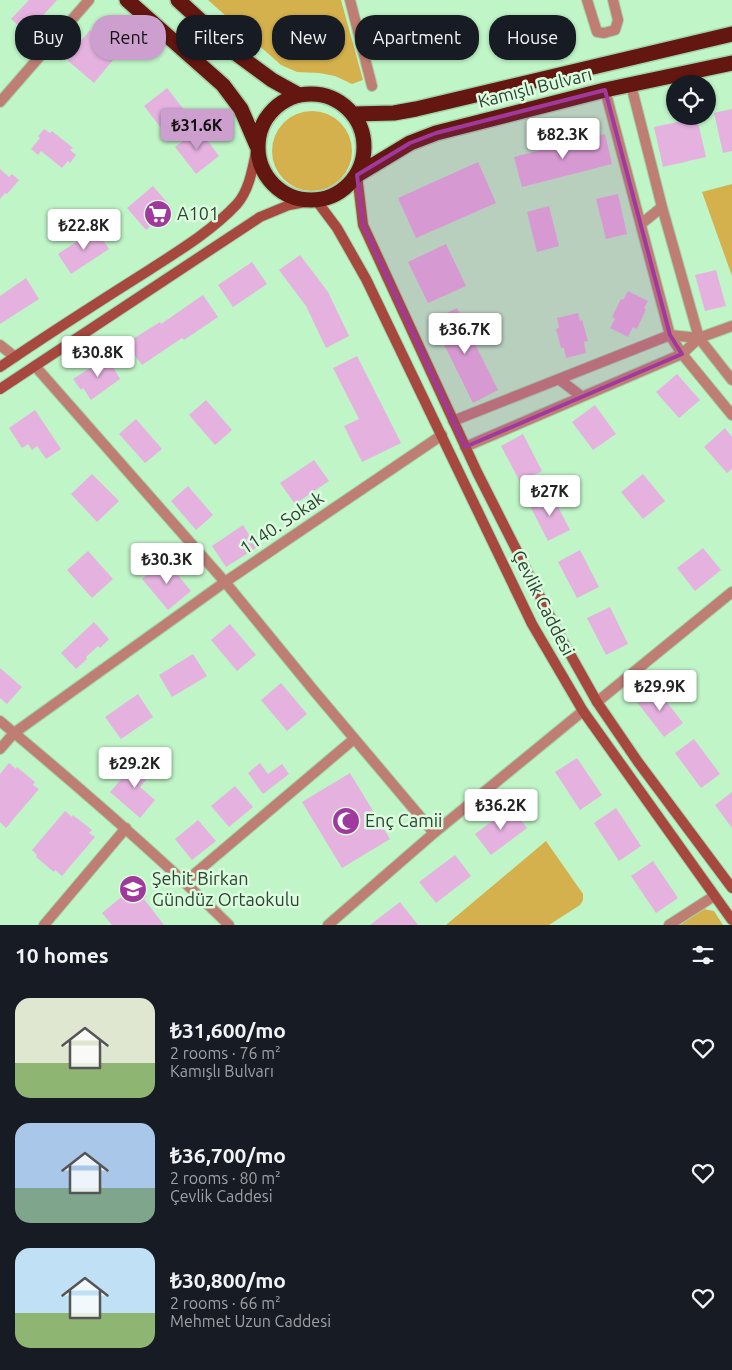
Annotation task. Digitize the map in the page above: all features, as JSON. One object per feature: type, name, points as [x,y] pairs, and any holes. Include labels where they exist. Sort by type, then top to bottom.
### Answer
[{"type":"highway","points":[[127,0],[223,85],[241,109],[257,147],[260,165],[269,180],[282,192],[298,199],[316,200],[328,198],[340,192],[357,175],[363,160],[364,144],[361,128],[354,114],[343,104],[329,96],[314,93],[286,100],[274,108],[262,126],[257,147]]},
{"type":"highway","points":[[178,0],[238,55],[272,80],[300,95]]},
{"type":"highway","name":"Kamışlı Bulvarı","points":[[354,114],[394,113],[416,109],[732,34]]},
{"type":"highway","name":"Kamışlı Bulvarı","points":[[357,175],[410,143],[436,133],[605,90],[732,63]]},
{"type":"main road","points":[[0,367],[170,256],[216,223],[238,203],[245,192],[257,147]]},
{"type":"main road","name":"Çevlik Caddesi","points":[[357,175],[363,225],[465,447],[560,638],[597,702],[638,762],[732,887]]},
{"type":"main road","points":[[0,389],[260,216],[289,205],[316,200]]},
{"type":"main road","name":"Çevlik Caddesi","points":[[316,200],[337,228],[366,279],[532,624],[583,711],[732,920]]},
{"type":"street","points":[[0,102],[89,0]]},
{"type":"street","points":[[350,0],[372,86]]},
{"type":"street","points":[[587,0],[597,32],[604,33],[615,30],[618,20],[613,0]]},
{"type":"street","points":[[631,85],[662,207],[699,338],[732,380]]},
{"type":"street","points":[[605,90],[670,336],[682,354],[732,415]]},
{"type":"street","points":[[640,224],[662,207]]},
{"type":"street","points":[[465,447],[682,354],[699,338],[732,326]]},
{"type":"street","points":[[453,421],[670,336],[699,338]]},
{"type":"street","points":[[0,345],[15,356]]},
{"type":"street","points":[[35,366],[225,582],[434,833]]},
{"type":"street","points":[[560,380],[581,396]]},
{"type":"street","name":"1140. Sokak","points":[[0,749],[14,733],[225,582],[442,435]]},
{"type":"street","points":[[597,702],[732,592]]},
{"type":"street","points":[[328,925],[434,833],[583,711]]},
{"type":"street","points":[[0,722],[126,828],[229,925]]},
{"type":"street","points":[[185,882],[354,739]]},
{"type":"street","points":[[44,925],[126,828]]},
{"type":"street","points":[[669,925],[714,896]]},
{"type":"highlighted area","points":[[605,90],[670,335],[682,354],[465,447],[363,225],[357,175],[410,143],[436,133]]},
{"type":"shaded area","points":[[208,0],[341,0],[355,51],[355,60],[358,60],[363,80],[352,84],[335,76],[297,72],[281,65],[275,60],[345,60],[345,15],[272,15],[272,57],[262,48],[262,15],[225,15]]},
{"type":"shaded area","points":[[312,111],[327,114],[340,123],[349,136],[352,151],[349,166],[340,179],[327,188],[312,191],[297,188],[284,179],[275,166],[272,151],[275,136],[284,123],[297,114]]},
{"type":"shaded area","points":[[732,184],[732,276],[702,192]]},
{"type":"shaded area","points":[[546,841],[583,894],[583,900],[580,905],[549,925],[446,925]]},
{"type":"shaded area","points":[[704,909],[714,911],[723,925],[680,925]]},
{"type":"building","points":[[29,0],[57,0],[43,15],[15,15],[15,22],[11,19]]},
{"type":"building","points":[[90,30],[91,60],[113,60],[94,83],[67,60],[81,60],[81,41]]},
{"type":"building","points":[[167,88],[188,115],[165,133],[144,106]]},
{"type":"building","points":[[732,109],[732,151],[723,153],[716,122],[716,113]]},
{"type":"building","points":[[666,124],[699,125],[706,157],[663,167],[654,127]]},
{"type":"building","points":[[44,129],[50,133],[52,131],[73,148],[70,150],[76,155],[70,163],[68,161],[62,168],[41,151],[38,155],[31,149],[40,138],[38,136]]},
{"type":"building","points":[[199,129],[219,156],[196,174],[175,147]]},
{"type":"building","points":[[605,134],[612,164],[522,187],[514,157]]},
{"type":"building","points":[[478,162],[496,203],[416,238],[398,198]]},
{"type":"building","points":[[0,169],[9,177],[12,174],[19,180],[0,199]]},
{"type":"building","points":[[153,186],[172,208],[146,230],[127,208]]},
{"type":"building","points":[[618,194],[627,234],[606,239],[596,199]]},
{"type":"building","points":[[549,206],[559,246],[537,252],[527,212]]},
{"type":"building","points":[[96,229],[109,249],[71,274],[58,254]]},
{"type":"building","points":[[446,244],[466,286],[428,303],[408,262]]},
{"type":"building","points":[[300,255],[328,292],[349,336],[326,348],[306,306],[279,270]]},
{"type":"building","points":[[252,262],[267,284],[233,307],[218,285]]},
{"type":"building","points":[[716,270],[726,306],[705,311],[695,275]]},
{"type":"building","points":[[26,278],[39,299],[0,324],[0,296]]},
{"type":"building","points":[[628,291],[648,301],[637,329],[633,327],[628,337],[610,328],[615,319],[612,317],[621,299],[623,300]]},
{"type":"building","points":[[203,295],[218,317],[142,365],[134,354],[132,355],[125,344],[160,322],[161,324]]},
{"type":"building","points":[[457,308],[498,390],[473,403],[432,320]]},
{"type":"building","points":[[578,313],[588,341],[584,342],[586,353],[566,358],[556,329],[559,328],[557,318]]},
{"type":"building","points":[[109,356],[120,379],[91,400],[83,388],[81,390],[73,379]]},
{"type":"building","points":[[357,356],[401,443],[362,462],[344,426],[359,419],[333,368]]},
{"type":"building","points":[[677,374],[700,400],[679,418],[656,392]]},
{"type":"building","points":[[206,400],[232,430],[215,445],[189,415]]},
{"type":"building","points":[[595,405],[616,434],[593,450],[572,422]]},
{"type":"building","points":[[35,410],[61,449],[46,459],[37,446],[32,450],[28,444],[22,448],[9,428]]},
{"type":"building","points":[[136,419],[162,449],[145,463],[119,434]]},
{"type":"building","points":[[725,428],[732,437],[732,469],[727,473],[704,447]]},
{"type":"building","points":[[523,434],[542,471],[520,482],[501,446]]},
{"type":"building","points":[[314,460],[329,481],[295,504],[280,483]]},
{"type":"building","points":[[92,474],[119,501],[97,522],[71,494]]},
{"type":"building","points":[[643,474],[665,501],[643,519],[621,492]]},
{"type":"building","points":[[188,486],[213,515],[196,530],[171,501]]},
{"type":"building","points":[[551,493],[570,530],[548,541],[529,504]]},
{"type":"building","points":[[243,525],[257,547],[226,567],[212,546]]},
{"type":"building","points":[[703,548],[721,570],[695,591],[677,568]]},
{"type":"building","points":[[580,550],[599,587],[577,598],[558,562]]},
{"type":"building","points":[[88,551],[113,579],[92,598],[67,570]]},
{"type":"building","points":[[165,560],[191,591],[168,610],[142,579]]},
{"type":"building","points":[[610,607],[628,644],[606,655],[587,618]]},
{"type":"building","points":[[94,622],[109,639],[100,648],[98,646],[76,669],[61,653]]},
{"type":"building","points":[[230,624],[256,655],[237,671],[211,640]]},
{"type":"building","points":[[193,654],[207,676],[172,697],[159,675]]},
{"type":"building","points":[[0,668],[22,687],[7,704],[0,698]]},
{"type":"building","points":[[281,683],[307,714],[287,731],[261,700]]},
{"type":"building","points":[[656,688],[683,723],[664,737],[637,702]]},
{"type":"building","points":[[138,694],[153,717],[121,739],[105,717]]},
{"type":"building","points":[[694,739],[720,774],[701,788],[675,753]]},
{"type":"building","points":[[577,758],[602,795],[580,810],[555,772]]},
{"type":"building","points":[[139,759],[153,772],[140,787],[155,800],[140,818],[110,792]]},
{"type":"building","points":[[9,763],[35,782],[33,785],[39,789],[6,828],[0,822],[0,774]]},
{"type":"building","points":[[260,763],[268,774],[282,764],[289,774],[263,794],[248,773]]},
{"type":"building","name":"Enç Camii","points":[[350,773],[390,839],[342,868],[302,802]]},
{"type":"building","points":[[235,786],[253,807],[229,827],[211,806]]},
{"type":"building","points":[[732,792],[732,828],[715,805]]},
{"type":"building","points":[[511,807],[527,828],[491,855],[475,834]]},
{"type":"building","points":[[616,808],[641,846],[619,861],[594,823]]},
{"type":"building","points":[[65,811],[92,830],[89,833],[95,837],[62,876],[36,857],[37,855],[32,850]]},
{"type":"building","points":[[198,820],[216,841],[192,860],[175,839]]},
{"type":"building","points":[[455,855],[471,876],[436,903],[419,882]]},
{"type":"building","points":[[653,861],[678,898],[656,913],[631,876]]},
{"type":"building","points":[[137,884],[147,896],[144,899],[164,925],[112,925],[102,913]]},
{"type":"building","points":[[400,902],[418,925],[370,925]]},
{"type":"place","name":"A101","points":[[158,214]]},
{"type":"place","name":"Enç Camii","points":[[346,821]]},
{"type":"place","name":"Şehit Birkan Gündüz Ortaokulu","points":[[133,889]]}]
